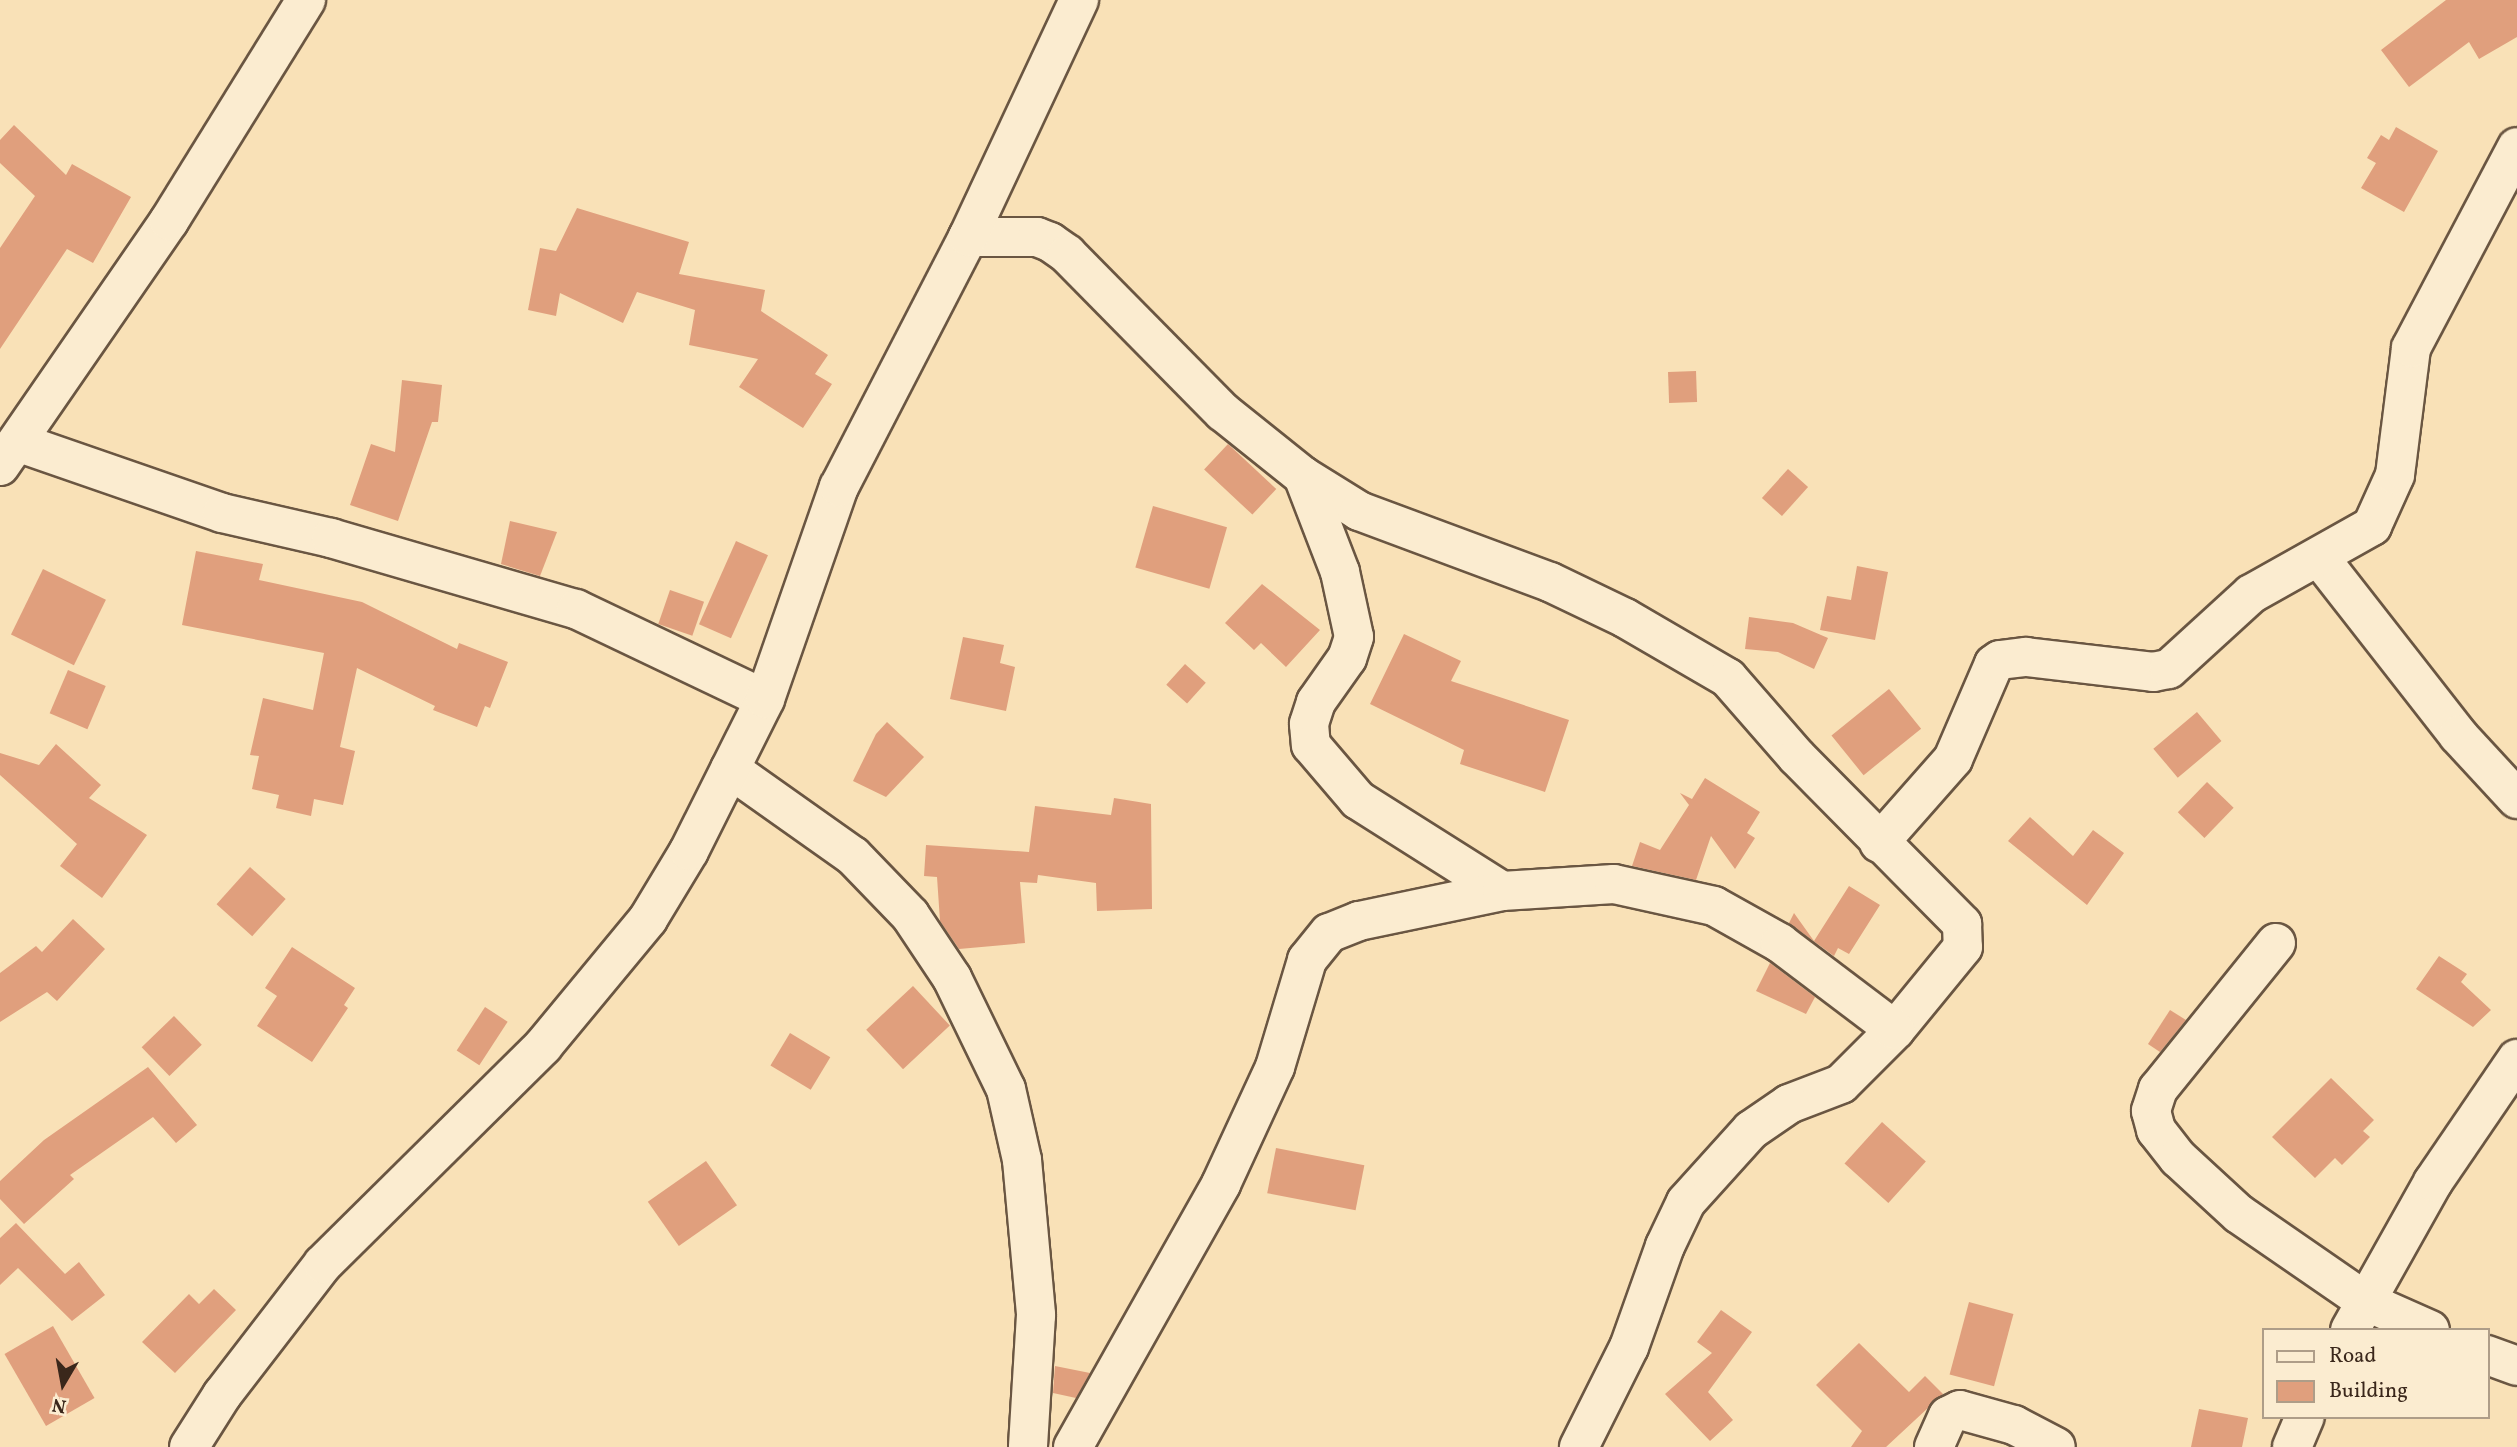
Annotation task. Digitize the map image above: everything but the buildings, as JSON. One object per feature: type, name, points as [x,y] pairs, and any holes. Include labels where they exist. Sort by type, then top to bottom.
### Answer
[{"type":"street","points":[[306,0],[169,221],[10,454],[222,513],[331,538],[576,609],[765,699]]},
{"type":"street","points":[[190,1447],[222,1395],[323,1264],[543,1046],[632,941],[689,851],[765,699],[839,487],[968,237],[1079,0]]},
{"type":"street","points":[[1879,843],[1953,759],[1989,675],[2000,660],[2026,657],[2153,672],[2169,668],[2251,594],[2372,526],[2387,502],[2395,475],[2411,348],[2517,148]]},
{"type":"street","points":[[968,237],[1037,237],[1068,254],[1223,412],[1303,475],[1359,511],[1550,582],[1700,660],[1748,697],[1797,757],[1879,843],[1962,924],[1965,940],[1942,978],[1895,1030],[1841,1084],[1788,1104],[1751,1130],[1686,1202],[1665,1247],[1629,1347],[1579,1447]]},
{"type":"street","points":[[1303,475],[1340,572],[1354,637],[1347,658],[1316,702],[1309,724],[1311,745],[1358,800],[1502,891]]},
{"type":"street","points":[[2319,556],[2458,735],[2517,799]]},
{"type":"street","points":[[730,769],[853,856],[909,915],[952,978],[1006,1090],[1022,1160],[1036,1315],[1028,1447]]},
{"type":"street","points":[[1073,1447],[1222,1184],[1275,1067],[1314,946],[1329,933],[1359,921],[1502,891],[1614,884],[1714,906],[1802,958],[1895,1030]]},
{"type":"street","points":[[2276,943],[2158,1089],[2151,1111],[2156,1130],[2178,1158],[2357,1316],[2420,1328]]},
{"type":"street","points":[[2357,1316],[2433,1181],[2517,1059]]},
{"type":"street","points":[[2489,1356],[2517,1366]]},
{"type":"street","points":[[1934,1447],[1948,1416],[1960,1410],[2014,1425],[2056,1447]]},
{"type":"street","points":[[2292,1447],[2304,1419]]}]
